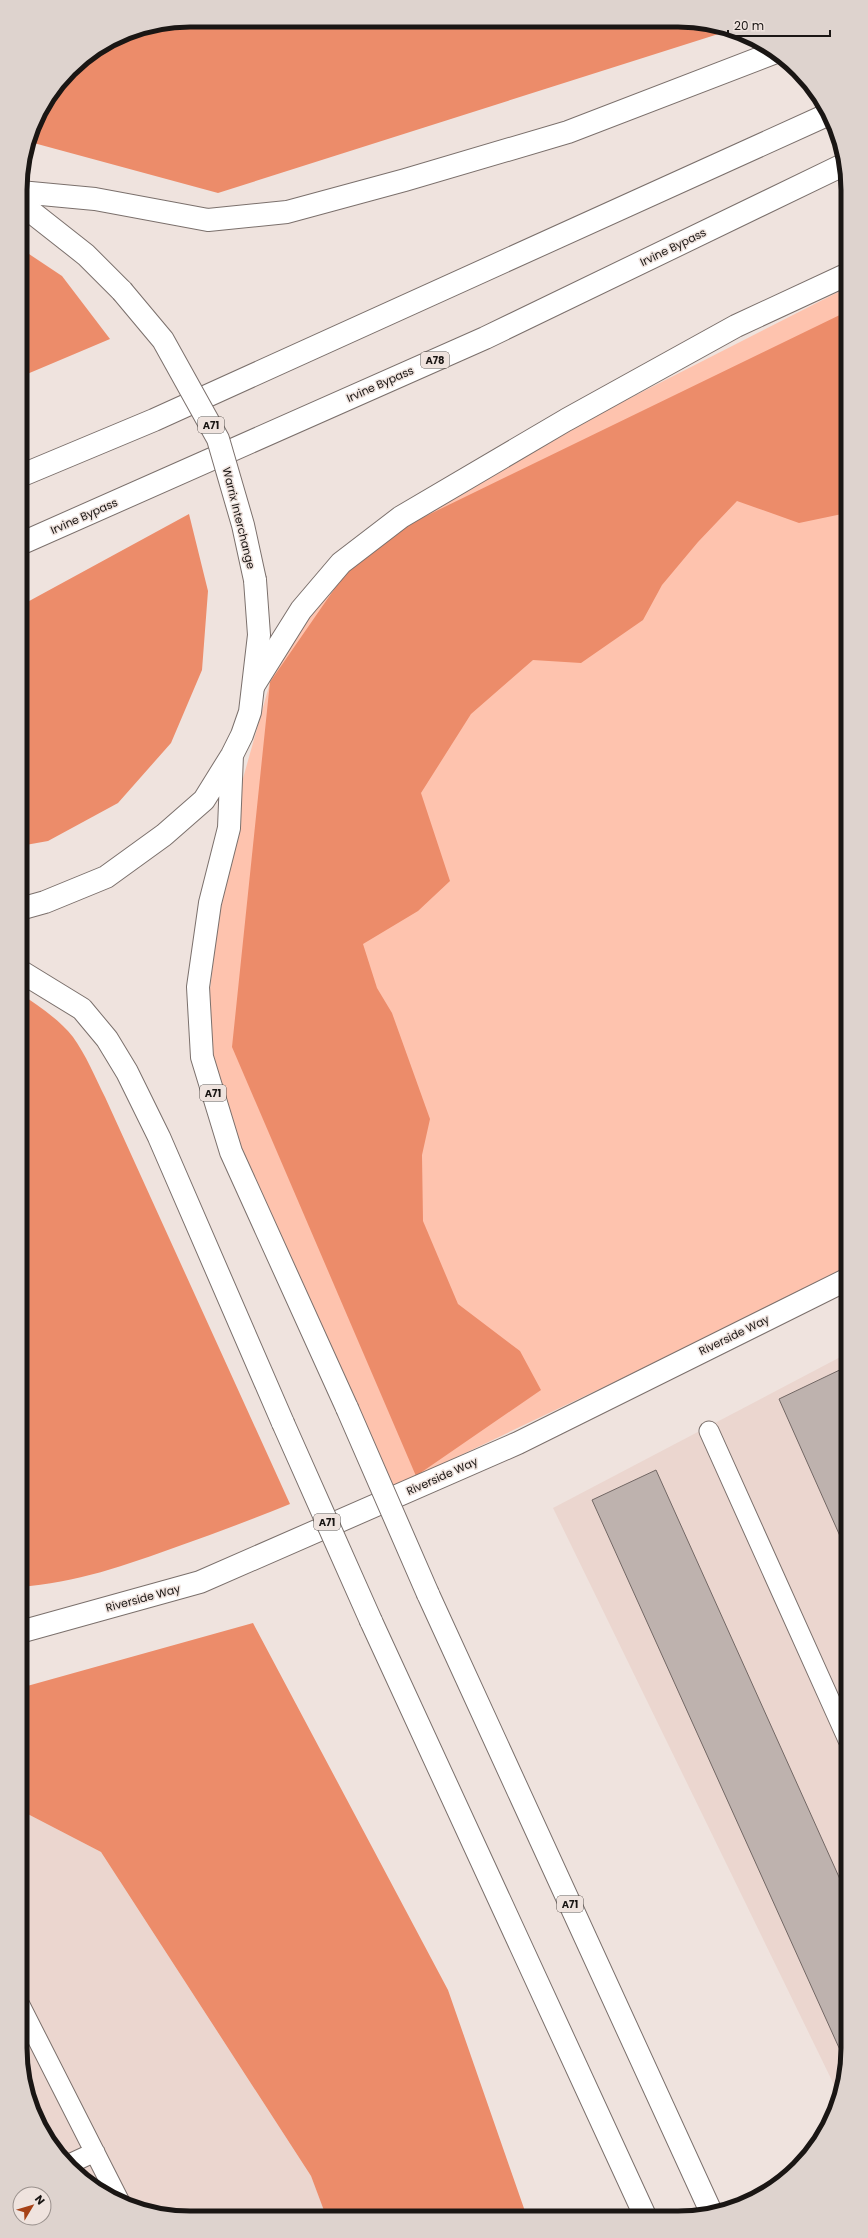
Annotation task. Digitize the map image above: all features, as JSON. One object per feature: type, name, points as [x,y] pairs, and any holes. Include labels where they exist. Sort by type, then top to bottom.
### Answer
[{"type":"main road","points":[[27,193],[95,199],[208,220],[287,212],[405,180],[568,132],[770,54]]},
{"type":"main road","points":[[27,473],[154,420],[823,117]]},
{"type":"main road","name":"Irvine Bypass","points":[[27,541],[485,338],[840,167]]},
{"type":"main road","name":"Warrix Interchange","points":[[27,209],[86,255],[122,291],[163,340],[218,439],[243,525],[255,580],[259,634],[250,712],[242,735],[232,755],[204,800],[164,835],[106,877],[45,902],[27,907]]},
{"type":"main road","points":[[254,685],[301,610],[342,563],[401,517],[566,420],[736,326],[841,277]]},
{"type":"main road","name":"A71","points":[[232,755],[229,828],[210,903],[198,987],[202,1057],[231,1152],[347,1408],[428,1594],[709,2208]]},
{"type":"main road","name":"A71","points":[[27,975],[82,1009],[107,1039],[127,1072],[159,1137],[282,1423],[371,1621],[643,2211]]},
{"type":"main road","name":"Riverside Way","points":[[27,1630],[200,1582],[518,1443],[841,1282]]},
{"type":"lane","points":[[709,1431],[841,1724]]},
{"type":"lane","points":[[27,2019],[115,2193]]},
{"type":"lane","points":[[74,2162],[95,2152]]},
{"type":"shaded area","points":[[689,27],[721,33],[218,193],[34,143],[39,127],[54,99],[67,82],[82,67],[99,54],[127,39],[169,28]]},
{"type":"shaded area","points":[[27,253],[62,276],[110,339],[27,374]]},
{"type":"shaded area","points":[[841,291],[841,1274],[383,1492],[202,1057],[229,828],[282,640],[426,502]]},
{"type":"shaded area","points":[[841,314],[841,514],[799,523],[737,501],[698,542],[662,585],[643,620],[581,663],[533,660],[471,714],[421,793],[450,881],[418,911],[363,944],[377,988],[392,1013],[430,1119],[422,1155],[423,1221],[458,1304],[520,1351],[541,1390],[416,1476],[232,1047],[270,682],[364,546]]},
{"type":"shaded area","points":[[189,514],[208,591],[202,670],[171,743],[118,803],[48,841],[27,845],[27,602]]},
{"type":"shaded area","points":[[27,998],[48,1013],[67,1030],[78,1044],[86,1059],[105,1097],[290,1504],[207,1536],[120,1566],[61,1582],[27,1586]]},
{"type":"shaded area","points":[[841,1357],[841,2059],[836,2088],[553,1508]]},
{"type":"shaded area","points":[[253,1623],[448,1990],[525,2211],[324,2211],[311,2176],[101,1852],[27,1814],[27,1686]]},
{"type":"shaded area","points":[[27,1814],[101,1852],[311,2176],[324,2211],[179,2211],[158,2208],[127,2199],[99,2184],[82,2171],[67,2156],[54,2139],[39,2111],[28,2069]]},
{"type":"building","points":[[841,1369],[841,1538],[779,1399]]},
{"type":"building","points":[[656,1470],[841,1881],[841,2050],[840,2050],[592,1500]]}]
